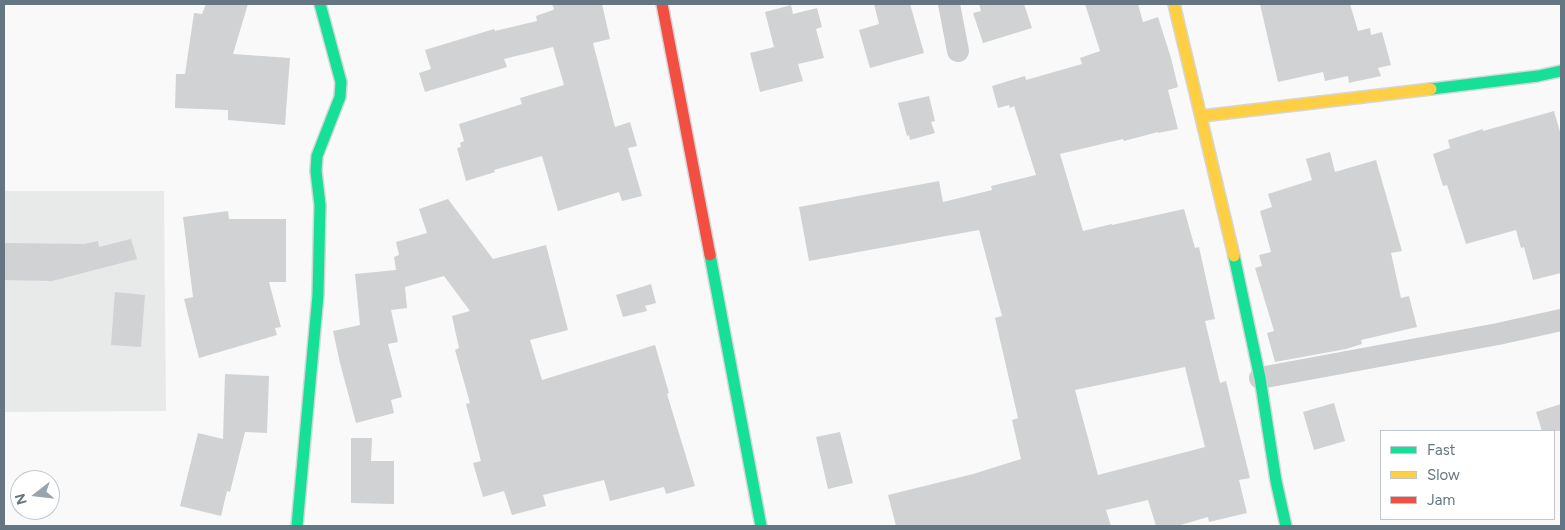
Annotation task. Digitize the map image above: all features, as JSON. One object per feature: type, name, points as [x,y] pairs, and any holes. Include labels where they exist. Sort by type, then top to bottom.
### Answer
[{"type":"street","points":[[297,526],[318,295],[320,205],[316,171],[317,156],[340,97],[341,82],[320,4]]},
{"type":"street","points":[[662,4],[760,526]]},
{"type":"street","points":[[949,4],[958,51]]},
{"type":"street","points":[[1174,4],[1202,116],[1260,378],[1276,481],[1286,526]]},
{"type":"street","points":[[1202,116],[1538,76],[1561,71]]},
{"type":"street","points":[[1260,378],[1498,334],[1561,320]]},
{"type":"shaded area","points":[[4,191],[164,191],[166,411],[4,412]]},
{"type":"building","points":[[206,4],[248,4],[233,54],[290,58],[285,125],[228,120],[228,110],[175,108],[176,74],[185,74],[194,13],[202,14]]},
{"type":"building","points":[[552,4],[602,4],[610,39],[593,43],[615,127],[630,122],[637,146],[628,148],[642,196],[622,201],[619,192],[558,211],[542,156],[494,170],[495,172],[466,181],[457,148],[461,147],[460,143],[464,141],[459,124],[522,104],[520,98],[564,85],[553,47],[504,59],[507,67],[425,92],[419,73],[431,69],[425,50],[494,29],[495,31],[537,21],[536,16],[554,9]]},
{"type":"building","points":[[874,4],[910,4],[924,53],[870,68],[859,30],[879,24]]},
{"type":"building","points":[[979,4],[1024,4],[1032,28],[983,43],[973,13],[981,11]]},
{"type":"building","points":[[1085,4],[1138,4],[1143,22],[1158,17],[1178,87],[1168,90],[1178,129],[1124,141],[1123,139],[1060,154],[1083,231],[1184,209],[1195,248],[1199,247],[1215,319],[1205,321],[1220,383],[1226,381],[1250,478],[1239,480],[1247,513],[1209,522],[1208,517],[1177,526],[1156,526],[1148,500],[1106,510],[1111,526],[896,526],[888,495],[973,474],[1021,459],[1012,420],[1018,418],[995,318],[1002,316],[979,230],[809,261],[799,207],[939,181],[943,202],[992,190],[991,186],[1036,175],[1014,106],[1010,108],[1009,105],[998,108],[992,86],[1025,76],[1026,80],[1082,64],[1080,58],[1100,51]],"holes":[[[1185,367],[1205,447],[1098,475],[1075,390]]]},
{"type":"building","points":[[1260,4],[1350,4],[1358,31],[1370,28],[1371,35],[1382,32],[1391,65],[1378,68],[1381,76],[1349,83],[1348,76],[1325,81],[1323,72],[1278,82]]},
{"type":"building","points":[[791,5],[793,14],[817,8],[822,27],[816,29],[824,58],[798,64],[803,81],[760,92],[750,53],[774,47],[765,12]]},
{"type":"building","points":[[929,96],[935,121],[931,122],[935,133],[910,140],[909,135],[907,136],[898,103]]},
{"type":"building","points":[[1554,111],[1561,135],[1561,273],[1533,280],[1524,247],[1521,248],[1516,230],[1466,244],[1447,185],[1443,186],[1433,154],[1450,148],[1448,140]]},
{"type":"building","points":[[1330,152],[1335,172],[1376,160],[1402,251],[1391,253],[1401,298],[1409,296],[1417,327],[1361,340],[1362,344],[1346,349],[1275,362],[1267,333],[1274,331],[1255,268],[1262,266],[1259,255],[1271,252],[1260,211],[1272,207],[1268,194],[1312,180],[1306,159]]},
{"type":"building","points":[[448,199],[493,259],[546,245],[568,330],[530,340],[542,380],[655,345],[669,393],[667,394],[695,486],[666,494],[664,487],[610,501],[604,480],[543,495],[546,506],[512,515],[504,491],[483,497],[473,463],[481,461],[466,404],[470,403],[455,350],[459,348],[452,316],[470,311],[444,276],[405,287],[407,308],[391,310],[398,342],[388,344],[402,397],[391,400],[394,413],[356,423],[333,331],[360,325],[355,274],[396,270],[394,257],[399,255],[396,242],[427,233],[419,209]]},
{"type":"building","points":[[228,211],[229,219],[286,219],[286,282],[269,282],[281,327],[275,328],[277,335],[199,358],[184,299],[193,297],[183,217]]},
{"type":"building","points":[[131,239],[137,259],[52,281],[4,280],[4,243],[84,244],[98,241],[99,247]]},
{"type":"building","points":[[651,284],[656,303],[645,306],[647,311],[623,317],[616,295]]},
{"type":"building","points":[[115,292],[145,295],[141,347],[111,345]]},
{"type":"building","points":[[225,374],[269,376],[267,433],[245,432],[230,492],[227,491],[221,516],[180,506],[198,433],[223,439]]},
{"type":"building","points":[[1334,403],[1345,441],[1314,450],[1303,412]]},
{"type":"building","points":[[1561,404],[1561,431],[1542,430],[1536,412]]},
{"type":"building","points":[[840,432],[853,483],[828,489],[816,437]]},
{"type":"building","points":[[351,438],[372,438],[371,461],[394,461],[394,504],[351,503]]},
{"type":"traffic: fast","points":[[297,526],[318,295],[320,205],[316,171],[317,156],[340,97],[341,82],[320,4]]},
{"type":"traffic: fast","points":[[1431,89],[1538,76],[1561,71]]},
{"type":"traffic: fast","points":[[710,255],[761,526]]},
{"type":"traffic: fast","points":[[1234,256],[1260,378],[1276,481],[1286,526]]},
{"type":"traffic: slow","points":[[1174,4],[1234,256]]},
{"type":"traffic: slow","points":[[1202,116],[1431,89]]},
{"type":"traffic: jam","points":[[662,4],[710,255]]}]
